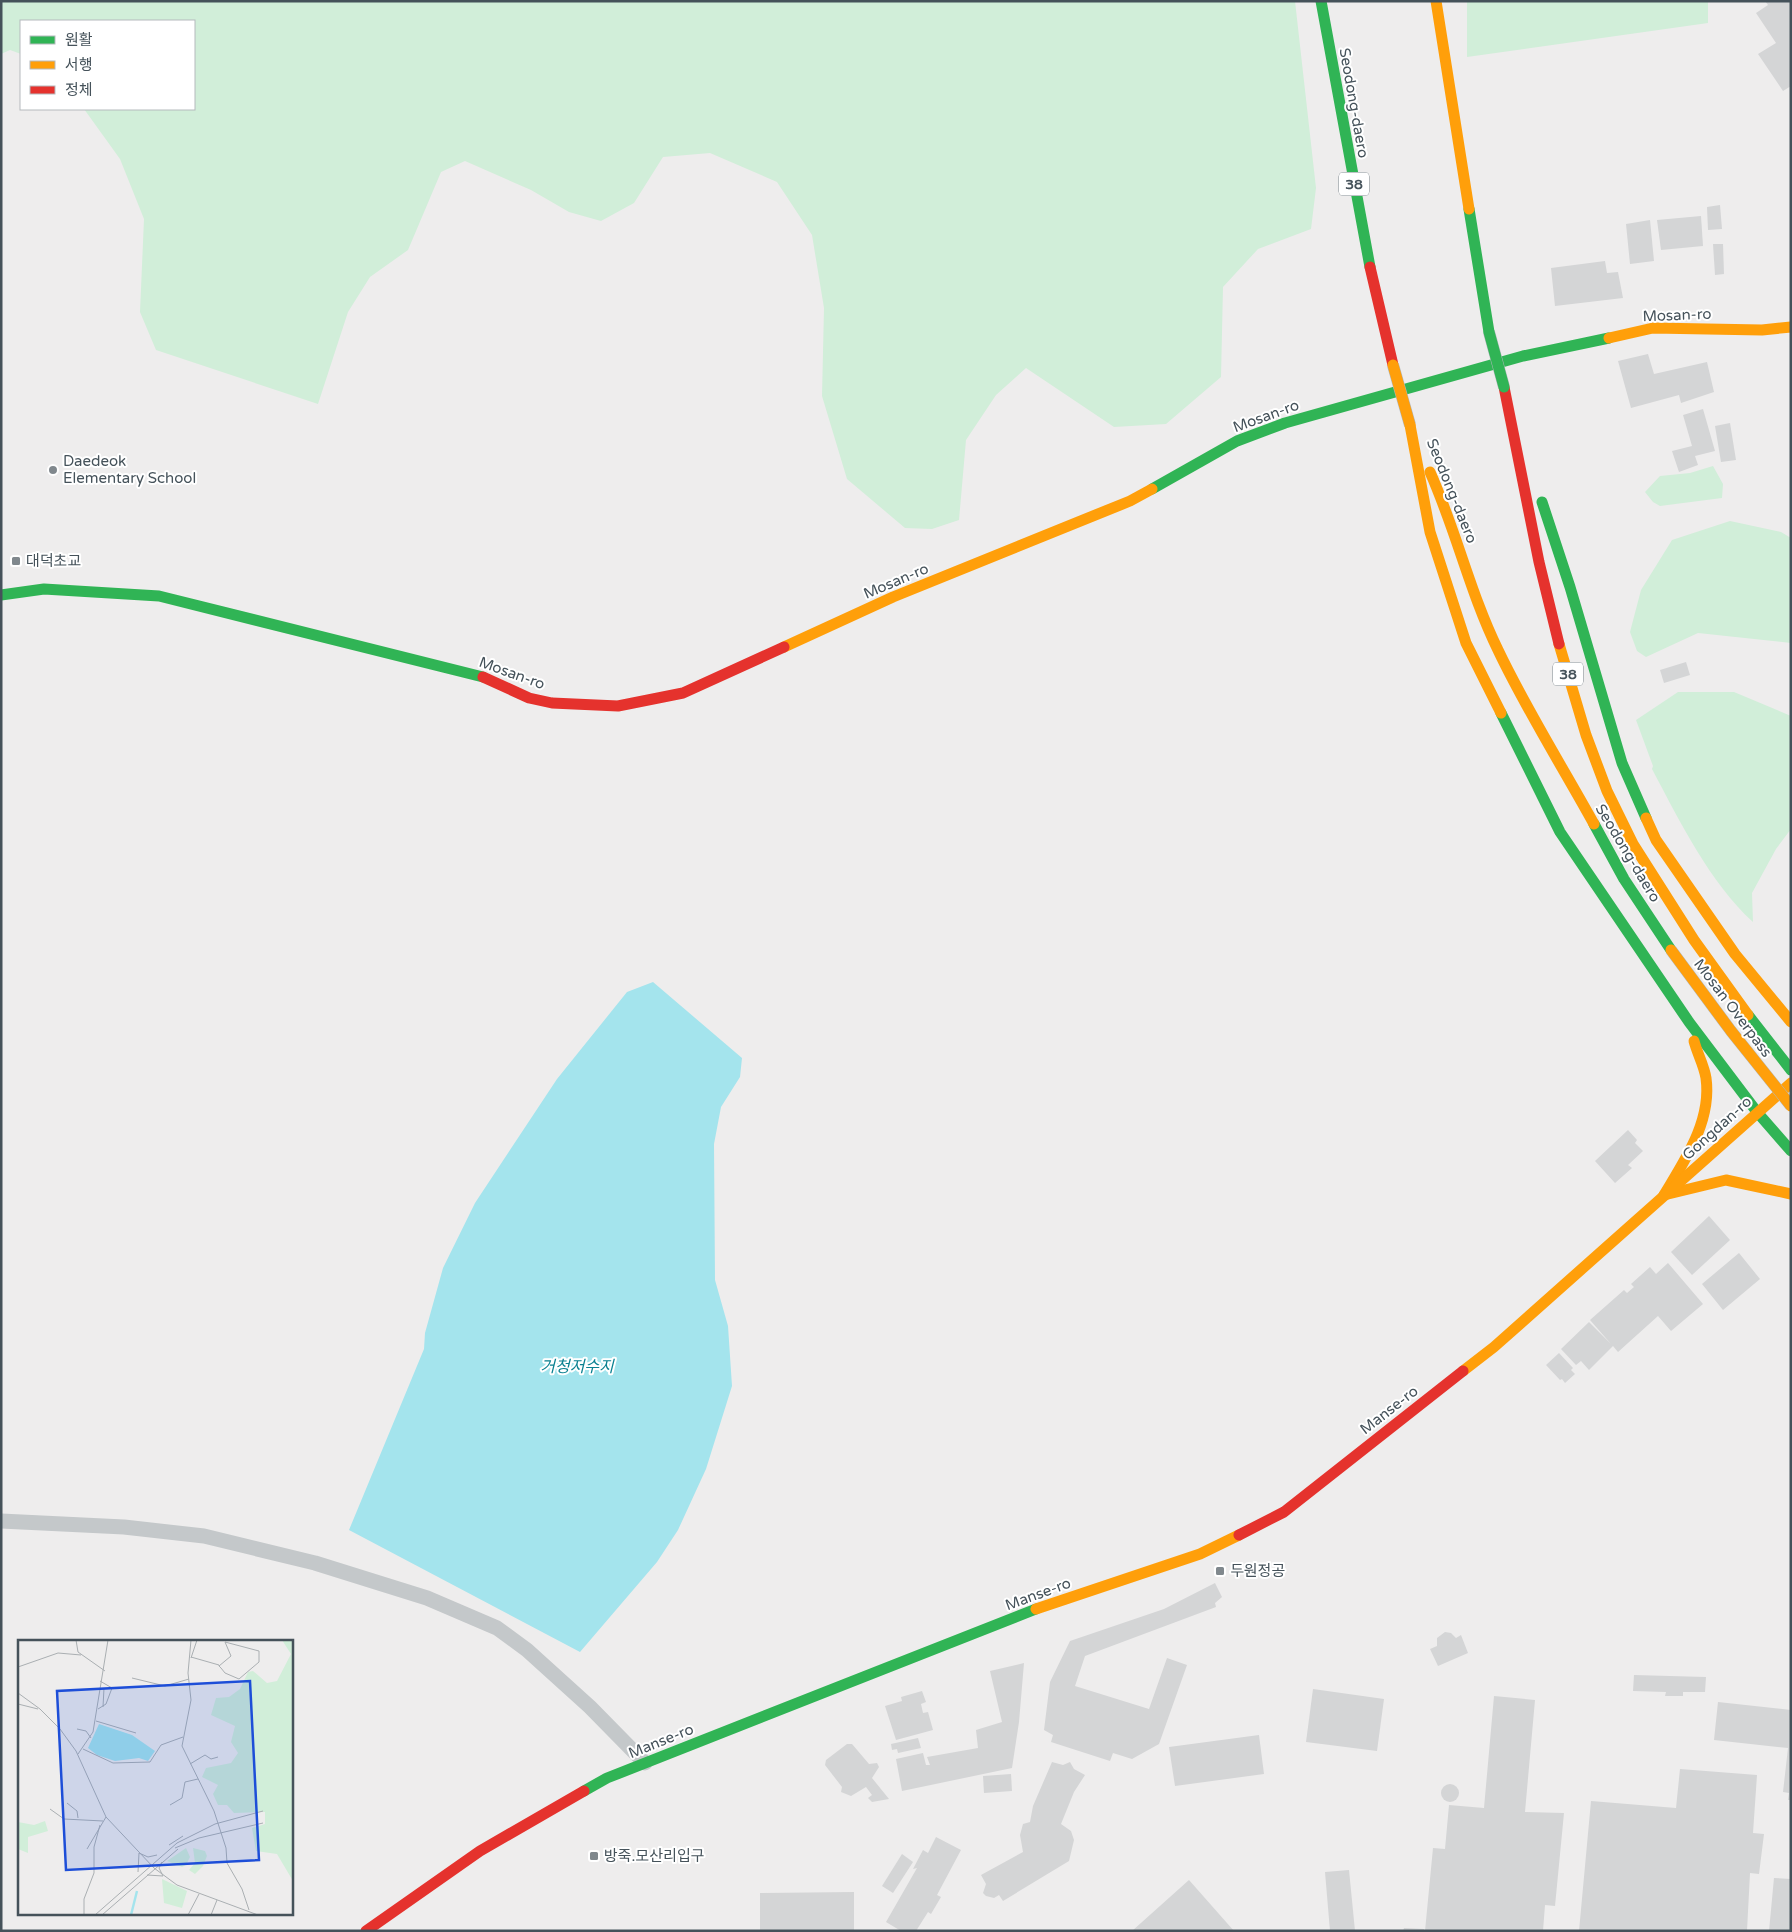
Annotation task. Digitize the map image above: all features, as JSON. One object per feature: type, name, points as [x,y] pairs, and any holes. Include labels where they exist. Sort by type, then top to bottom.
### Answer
[{"type":"main road","name":"Seodong-daero","points":[[1321,1],[1373,285],[1410,425],[1444,505],[1476,597],[1498,650],[1619,870],[1671,950]]},
{"type":"main road","name":"Seodong-daero","points":[[1436,1],[1489,332],[1504,386],[1545,590],[1579,713],[1597,765],[1633,844],[1692,939]]},
{"type":"main road","name":"Mosan-ro","points":[[1,595],[44,589],[159,596],[486,678],[529,698],[552,703],[618,706],[683,693],[893,597],[1130,501],[1186,472],[1237,441],[1285,423],[1523,356],[1654,328],[1762,330],[1791,327]]},
{"type":"main road","points":[[1504,386],[1570,587],[1622,763],[1656,840],[1735,954],[1791,1022]]},
{"type":"main road","points":[[1410,425],[1430,532],[1466,643],[1560,832],[1689,1022],[1757,1112],[1791,1151]]},
{"type":"main road","name":"Mosan Overpass","points":[[1692,939],[1744,1011],[1791,1070]]},
{"type":"main road","name":"Mosan Overpass","points":[[1671,950],[1730,1032],[1791,1106]]},
{"type":"main road","points":[[1735,954],[1767,974]]},
{"type":"main road","points":[[1664,1196],[1693,1143],[1705,1112],[1706,1078],[1689,1022]]},
{"type":"main road","name":"Gongdan-ro","points":[[1664,1196],[1791,1083]]},
{"type":"main road","points":[[1664,1196],[1726,1180],[1791,1194]]},
{"type":"main road","name":"Manse-ro","points":[[366,1931],[480,1851],[607,1778],[1025,1613],[1200,1554],[1284,1512],[1494,1347],[1664,1196]]},
{"type":"street","points":[[1,1521],[124,1527],[204,1536],[336,1569],[427,1598],[497,1628],[527,1650],[590,1707],[645,1763]]},
{"type":"green space","points":[[1,1],[1295,1],[1316,188],[1311,229],[1258,249],[1223,287],[1221,377],[1166,424],[1114,427],[1026,368],[996,395],[966,440],[959,520],[932,529],[905,528],[847,479],[822,396],[824,308],[812,235],[777,182],[710,153],[663,157],[634,203],[601,221],[569,212],[531,190],[465,161],[441,172],[408,250],[370,277],[348,312],[318,404],[156,350],[140,312],[144,219],[120,159],[85,110],[195,110],[195,20],[20,20],[20,54],[10,50],[1,54]]},
{"type":"green space","points":[[1467,1],[1708,1],[1708,23],[1467,57]]},
{"type":"green space","points":[[1713,466],[1723,484],[1722,498],[1660,506],[1653,502],[1645,492],[1660,476],[1690,473]]},
{"type":"green space","points":[[1730,521],[1781,532],[1791,538],[1791,643],[1698,633],[1646,657],[1637,651],[1630,632],[1641,590],[1672,540]]},
{"type":"green space","points":[[1678,692],[1734,692],[1791,716],[1791,829],[1776,849],[1752,893],[1753,922],[1723,889],[1684,830],[1652,769],[1653,766],[1636,720]]},
{"type":"water","name":"거청저수지","points":[[653,982],[742,1058],[740,1077],[721,1107],[714,1144],[715,1280],[728,1326],[732,1386],[706,1469],[678,1530],[657,1562],[580,1652],[349,1530],[424,1349],[425,1333],[443,1268],[475,1203],[557,1079],[627,992]]},
{"type":"building","points":[[1765,1],[1791,1],[1791,86],[1783,91],[1758,54],[1776,43],[1756,13],[1768,5]]},
{"type":"building","points":[[1720,205],[1722,229],[1708,230],[1707,207]]},
{"type":"building","points":[[1701,216],[1703,246],[1661,250],[1657,220]]},
{"type":"building","points":[[1650,220],[1654,261],[1630,264],[1626,224]]},
{"type":"building","points":[[1713,244],[1723,244],[1724,274],[1715,275]]},
{"type":"building","points":[[1605,261],[1607,273],[1618,272],[1623,298],[1555,306],[1551,268]]},
{"type":"building","points":[[1648,354],[1654,374],[1707,362],[1714,392],[1681,403],[1679,395],[1631,408],[1618,361]]},
{"type":"building","points":[[1703,409],[1715,451],[1695,456],[1698,465],[1679,472],[1672,451],[1692,446],[1683,415]]},
{"type":"building","points":[[1730,423],[1736,460],[1721,462],[1715,426]]},
{"type":"building","points":[[1686,662],[1690,675],[1664,683],[1660,670]]},
{"type":"building","points":[[1628,1130],[1637,1140],[1635,1143],[1643,1151],[1628,1165],[1632,1168],[1615,1183],[1595,1161]]},
{"type":"building","points":[[1709,1216],[1730,1240],[1692,1275],[1671,1252]]},
{"type":"building","points":[[1739,1253],[1760,1279],[1723,1310],[1702,1284]]},
{"type":"building","points":[[1668,1263],[1703,1304],[1671,1331],[1658,1316],[1618,1352],[1613,1346],[1589,1370],[1581,1361],[1576,1365],[1561,1349],[1589,1322],[1611,1344],[1590,1320],[1624,1290],[1627,1293],[1634,1287],[1631,1284],[1650,1267],[1656,1274]]},
{"type":"building","points":[[1559,1353],[1573,1368],[1571,1370],[1575,1374],[1565,1383],[1546,1365]]},
{"type":"building","points":[[1215,1583],[1222,1597],[1215,1603],[1216,1607],[1085,1656],[1075,1686],[1149,1709],[1167,1658],[1187,1665],[1159,1744],[1132,1759],[1113,1753],[1110,1761],[1051,1742],[1053,1735],[1044,1730],[1050,1682],[1070,1641],[1164,1609]]},
{"type":"building","points":[[1445,1632],[1451,1633],[1456,1638],[1461,1635],[1468,1653],[1438,1666],[1430,1649],[1437,1646],[1437,1638]]},
{"type":"building","points":[[1024,1663],[1019,1722],[1012,1768],[902,1791],[896,1759],[923,1753],[926,1765],[930,1765],[927,1757],[978,1748],[976,1730],[1002,1722],[990,1671]]},
{"type":"building","points":[[1634,1675],[1706,1677],[1705,1692],[1683,1692],[1683,1696],[1665,1696],[1666,1692],[1633,1691]]},
{"type":"building","points":[[1313,1689],[1384,1699],[1377,1751],[1306,1742]]},
{"type":"building","points":[[922,1691],[926,1702],[921,1704],[923,1713],[928,1712],[933,1730],[896,1740],[885,1706],[902,1701],[901,1697]]},
{"type":"building","points":[[1494,1696],[1535,1700],[1525,1812],[1564,1813],[1555,1906],[1545,1905],[1543,1931],[1425,1931],[1433,1848],[1445,1849],[1449,1805],[1484,1808]]},
{"type":"building","points":[[1718,1702],[1791,1710],[1791,1800],[1788,1800],[1789,1793],[1783,1792],[1788,1748],[1714,1740]]},
{"type":"building","points":[[1259,1735],[1264,1774],[1175,1786],[1169,1747]]},
{"type":"building","points":[[918,1738],[921,1748],[898,1753],[897,1749],[892,1750],[891,1744]]},
{"type":"building","points":[[847,1744],[852,1744],[869,1764],[877,1763],[879,1767],[872,1778],[889,1799],[872,1802],[868,1798],[872,1795],[866,1787],[851,1796],[841,1792],[842,1787],[825,1765],[826,1760]]},
{"type":"building","points":[[1052,1762],[1063,1765],[1070,1762],[1074,1769],[1085,1775],[1074,1792],[1061,1824],[1071,1831],[1074,1840],[1069,1861],[1003,1901],[999,1895],[994,1898],[986,1896],[983,1893],[986,1884],[981,1875],[1023,1852],[1020,1835],[1023,1824],[1030,1822],[1033,1806]]},
{"type":"building","points":[[1680,1769],[1757,1775],[1753,1833],[1764,1834],[1759,1874],[1750,1873],[1747,1931],[1579,1931],[1591,1801],[1676,1808]]},
{"type":"building","points":[[1011,1774],[1012,1791],[984,1793],[983,1776]]},
{"type":"building","points":[[1446,1784],[1454,1784],[1459,1789],[1457,1800],[1446,1802],[1441,1797],[1441,1789]]},
{"type":"building","points":[[936,1837],[961,1850],[937,1895],[941,1897],[931,1914],[928,1912],[916,1931],[901,1931],[886,1922],[917,1868],[913,1869],[923,1850],[928,1853]]},
{"type":"building","points":[[902,1854],[913,1862],[893,1893],[882,1886]]},
{"type":"building","points":[[1349,1870],[1355,1931],[1330,1931],[1325,1872]]},
{"type":"building","points":[[1774,1878],[1791,1879],[1791,1931],[1769,1931]]},
{"type":"building","points":[[1189,1880],[1234,1931],[1132,1931]]},
{"type":"building","points":[[854,1892],[854,1931],[760,1931],[760,1893]]},
{"type":"building","points":[[1404,1928],[1424,1929],[1424,1931],[1403,1931]]},
{"type":"traffic: fast","points":[[1321,1],[1370,267]]},
{"type":"traffic: fast","points":[[1469,209],[1489,332]]},
{"type":"traffic: fast","points":[[1489,332],[1504,387]]},
{"type":"traffic: fast","points":[[1152,489],[1237,441],[1285,423],[1523,356],[1609,338]]},
{"type":"traffic: fast","points":[[1542,502],[1570,587],[1622,763],[1646,818]]},
{"type":"traffic: fast","points":[[1,595],[44,589],[159,596],[483,677]]},
{"type":"traffic: fast","points":[[1501,713],[1560,832],[1689,1022],[1757,1112],[1791,1151]]},
{"type":"traffic: fast","points":[[1594,824],[1624,879],[1671,950]]},
{"type":"traffic: fast","points":[[1748,1015],[1791,1070]]},
{"type":"traffic: fast","points":[[584,1791],[607,1778],[1036,1609]]},
{"type":"traffic: slow","points":[[1436,1],[1469,209]]},
{"type":"traffic: slow","points":[[1609,338],[1653,328],[1762,330],[1791,327]]},
{"type":"traffic: slow","points":[[1393,365],[1410,425]]},
{"type":"traffic: slow","points":[[1410,425],[1430,532],[1466,643],[1501,713]]},
{"type":"traffic: slow","points":[[1430,472],[1448,516],[1479,606],[1498,650],[1532,716],[1594,824]]},
{"type":"traffic: slow","points":[[784,647],[893,597],[1130,501],[1152,489]]},
{"type":"traffic: slow","points":[[1559,644],[1586,735],[1607,791],[1633,844],[1694,940],[1748,1015]]},
{"type":"traffic: slow","points":[[1646,818],[1656,840],[1735,954],[1791,1022]]},
{"type":"traffic: slow","points":[[1671,950],[1731,1031],[1791,1106]]},
{"type":"traffic: slow","points":[[1664,1195],[1695,1140],[1705,1110],[1706,1078],[1694,1041]]},
{"type":"traffic: slow","points":[[1463,1371],[1494,1347],[1791,1083]]},
{"type":"traffic: slow","points":[[1664,1195],[1726,1180],[1791,1194]]},
{"type":"traffic: slow","points":[[1036,1609],[1200,1554],[1239,1535]]},
{"type":"traffic: jam","points":[[1370,267],[1393,365]]},
{"type":"traffic: jam","points":[[1504,387],[1539,562],[1559,644]]},
{"type":"traffic: jam","points":[[483,677],[529,698],[552,703],[618,706],[683,693],[784,647]]},
{"type":"traffic: jam","points":[[1239,1535],[1284,1512],[1463,1371]]},
{"type":"traffic: jam","points":[[366,1931],[480,1851],[584,1791]]},
{"type":"place","name":"Daedeok Elementary School","points":[[53,470]]},
{"type":"place","name":"대덕초교","points":[[16,561]]},
{"type":"place","name":"두원정공","points":[[1220,1571]]},
{"type":"place","name":"방죽.모산리입구","points":[[594,1856]]}]
